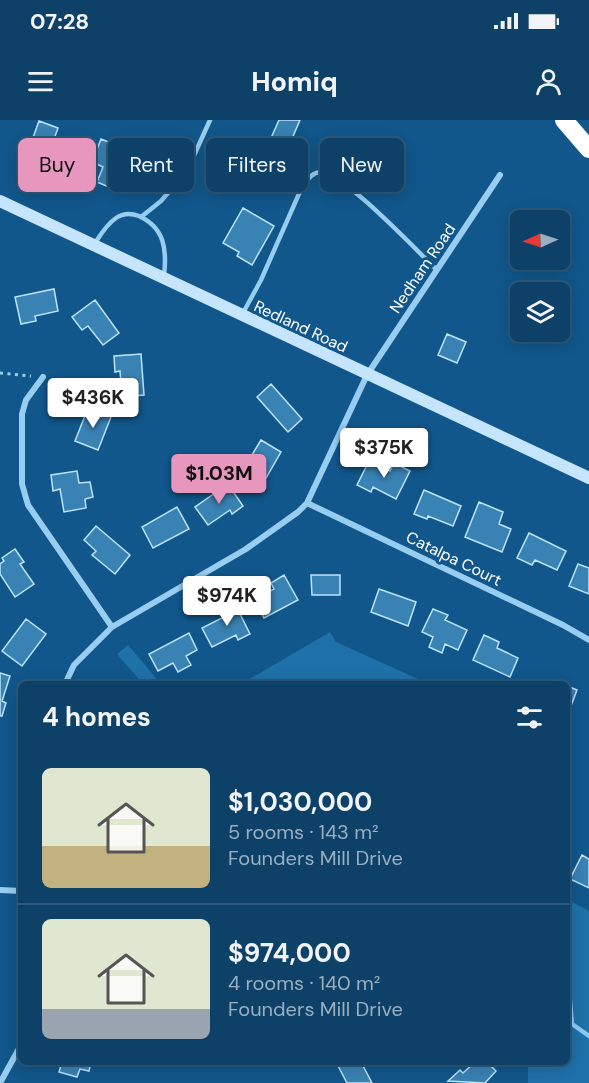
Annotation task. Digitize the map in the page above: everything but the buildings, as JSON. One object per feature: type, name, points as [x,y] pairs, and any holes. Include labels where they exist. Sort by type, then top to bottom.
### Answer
[{"type":"highway","points":[[564,120],[589,149]]},
{"type":"main road","name":"Redland Road","points":[[0,201],[589,478]]},
{"type":"street","name":"Nedham Road","points":[[307,503],[367,375],[500,175]]},
{"type":"street","points":[[43,377],[26,400],[22,414],[22,483],[28,505],[112,627]]},
{"type":"street","points":[[66,681],[74,665],[112,627],[246,549],[307,503]]},
{"type":"street","name":"Catalpa Court","points":[[307,503],[563,625],[589,640]]},
{"type":"street","points":[[0,890],[18,891]]},
{"type":"street","points":[[0,1083],[18,1050]]},
{"type":"lane","points":[[141,217],[160,201],[187,171],[210,120]]},
{"type":"lane","points":[[242,316],[261,280],[302,187],[311,176],[320,172],[331,174],[351,188],[437,270]]},
{"type":"lane","points":[[93,245],[117,217],[127,213],[141,217],[154,226],[165,245],[164,279]]},
{"type":"path","points":[[0,373],[43,377]]},
{"type":"shaded area","points":[[330,632],[336,642],[422,681],[246,681]]},
{"type":"shaded area","points":[[128,645],[158,681],[140,681],[117,654]]},
{"type":"shaded area","points":[[570,901],[589,911],[589,1083],[528,1083],[528,1065],[570,1065]]},
{"type":"waterway","points":[[570,1002],[572,1024],[589,1036]]}]
